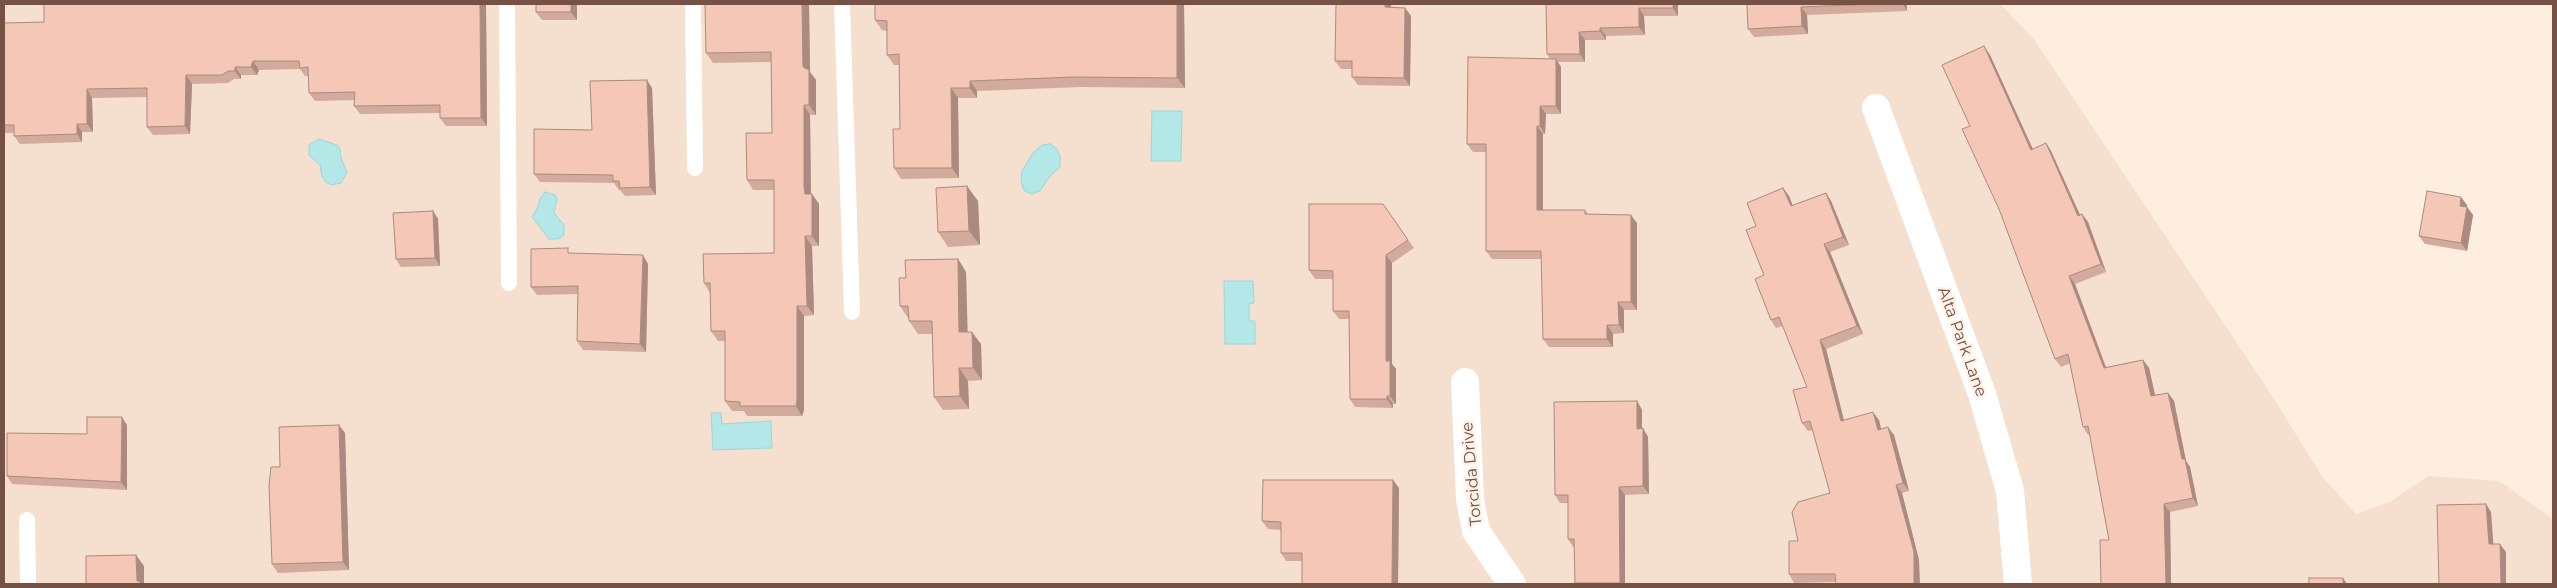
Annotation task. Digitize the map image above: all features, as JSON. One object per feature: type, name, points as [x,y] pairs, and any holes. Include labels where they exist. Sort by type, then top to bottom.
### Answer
[{"type":"street","name":"Alta Park Lane","points":[[1876,108],[1982,394],[2010,492],[2018,584]]},
{"type":"street","name":"Torcida Drive","points":[[1465,382],[1470,499],[1476,531],[1512,584]]},
{"type":"lane","points":[[507,4],[509,283]]},
{"type":"lane","points":[[694,4],[695,168]]},
{"type":"lane","points":[[842,4],[852,312]]},
{"type":"lane","points":[[27,520],[28,584]]},
{"type":"shaded area","points":[[4,4],[2000,4],[2033,38],[2271,394],[2323,478],[2356,514],[2390,502],[2428,476],[2499,481],[2553,519],[2553,584],[4,584]]},
{"type":"water","points":[[1152,111],[1182,111],[1181,161],[1151,161]]},
{"type":"water","points":[[319,139],[337,145],[340,149],[341,158],[347,172],[341,183],[331,185],[326,182],[322,177],[320,165],[309,155],[309,145]]},
{"type":"water","points":[[1050,144],[1057,149],[1060,156],[1060,167],[1050,176],[1040,191],[1032,194],[1027,192],[1024,190],[1021,182],[1022,171],[1033,153],[1042,145]]},
{"type":"water","points":[[545,192],[555,195],[557,199],[554,213],[564,225],[564,235],[558,239],[549,239],[532,217],[539,205],[539,200]]},
{"type":"water","points":[[1224,281],[1253,281],[1254,303],[1249,304],[1249,321],[1255,321],[1255,344],[1225,344]]},
{"type":"water","points":[[711,413],[721,413],[722,424],[771,421],[772,448],[713,450]]},
{"type":"building","points":[[44,4],[480,4],[481,118],[440,118],[440,105],[354,106],[355,92],[309,93],[308,67],[300,68],[299,61],[253,61],[251,67],[235,67],[235,71],[228,71],[222,75],[186,75],[185,126],[147,127],[147,88],[87,89],[87,124],[77,124],[77,134],[14,136],[14,125],[4,125],[4,23],[44,22]]},
{"type":"building","points":[[536,4],[571,4],[571,12],[536,12]]},
{"type":"building","points":[[705,4],[802,4],[803,67],[809,70],[809,105],[804,105],[804,187],[805,194],[812,194],[812,236],[805,236],[807,306],[797,306],[796,406],[740,406],[740,402],[725,401],[725,331],[711,331],[710,283],[704,283],[703,254],[774,253],[774,180],[747,180],[746,133],[772,133],[771,52],[706,53]]},
{"type":"building","points":[[875,4],[1177,4],[1177,78],[1074,77],[970,81],[970,88],[951,88],[952,168],[894,168],[893,129],[900,129],[899,54],[887,55],[887,21],[875,20]]},
{"type":"building","points":[[1336,4],[1385,4],[1385,7],[1405,8],[1404,78],[1352,77],[1352,61],[1335,61]]},
{"type":"building","points":[[1546,4],[1673,4],[1673,8],[1639,8],[1639,27],[1600,28],[1600,31],[1579,32],[1580,54],[1547,54]]},
{"type":"building","points":[[1747,4],[1876,4],[1801,7],[1802,26],[1748,29]]},
{"type":"building","points":[[1984,46],[2031,150],[2046,143],[2078,216],[2082,214],[2101,264],[2069,276],[2104,368],[2143,360],[2151,396],[2168,393],[2182,459],[2185,459],[2193,498],[2164,504],[2166,584],[2101,584],[2100,540],[2109,540],[2088,426],[2083,427],[2068,354],[2055,359],[1999,209],[1962,129],[1970,126],[1942,65]]},
{"type":"building","points":[[1468,57],[1556,59],[1556,106],[1540,106],[1540,126],[1537,126],[1537,210],[1585,210],[1585,214],[1631,215],[1631,302],[1618,302],[1619,325],[1607,325],[1607,339],[1543,339],[1541,251],[1486,251],[1486,144],[1467,144]]},
{"type":"building","points":[[647,80],[650,187],[620,188],[619,181],[613,181],[613,175],[534,174],[534,129],[592,130],[590,81]]},
{"type":"building","points":[[967,186],[969,231],[938,232],[936,188]]},
{"type":"building","points":[[1783,188],[1791,206],[1826,193],[1843,237],[1824,244],[1857,326],[1820,340],[1841,421],[1873,412],[1878,430],[1888,427],[1903,483],[1896,485],[1914,552],[1914,584],[1836,584],[1835,574],[1789,574],[1789,541],[1798,541],[1792,512],[1798,502],[1830,493],[1810,421],[1802,423],[1793,390],[1807,387],[1779,317],[1771,320],[1755,279],[1764,275],[1746,230],[1756,226],[1747,203]]},
{"type":"building","points":[[2427,191],[2461,197],[2460,206],[2467,207],[2461,243],[2419,236]]},
{"type":"building","points":[[1309,204],[1383,204],[1408,240],[1386,255],[1386,361],[1390,361],[1390,396],[1387,396],[1387,399],[1350,399],[1349,311],[1333,311],[1333,271],[1309,270]]},
{"type":"building","points":[[433,211],[435,258],[396,259],[393,213]]},
{"type":"building","points":[[568,248],[568,253],[643,255],[640,344],[577,341],[578,286],[531,287],[531,249]]},
{"type":"building","points":[[958,259],[959,332],[972,332],[973,368],[959,368],[960,396],[934,397],[932,321],[909,321],[908,306],[900,306],[899,278],[906,278],[905,260]]},
{"type":"building","points":[[1637,401],[1637,429],[1643,428],[1643,486],[1619,487],[1620,583],[1575,583],[1574,539],[1568,539],[1568,495],[1555,495],[1554,402]]},
{"type":"building","points":[[87,417],[122,417],[121,482],[7,476],[7,433],[87,434]]},
{"type":"building","points":[[339,425],[343,562],[272,564],[269,485],[271,467],[280,467],[279,427]]},
{"type":"building","points":[[1263,480],[1393,480],[1392,584],[1302,584],[1302,553],[1281,553],[1281,522],[1262,521]]},
{"type":"building","points":[[2486,504],[2489,544],[2500,544],[2501,584],[2439,584],[2437,505]]},
{"type":"building","points":[[136,555],[137,581],[140,581],[140,584],[86,584],[86,556]]},
{"type":"building","points":[[2309,578],[2343,578],[2343,584],[2309,584]]}]
